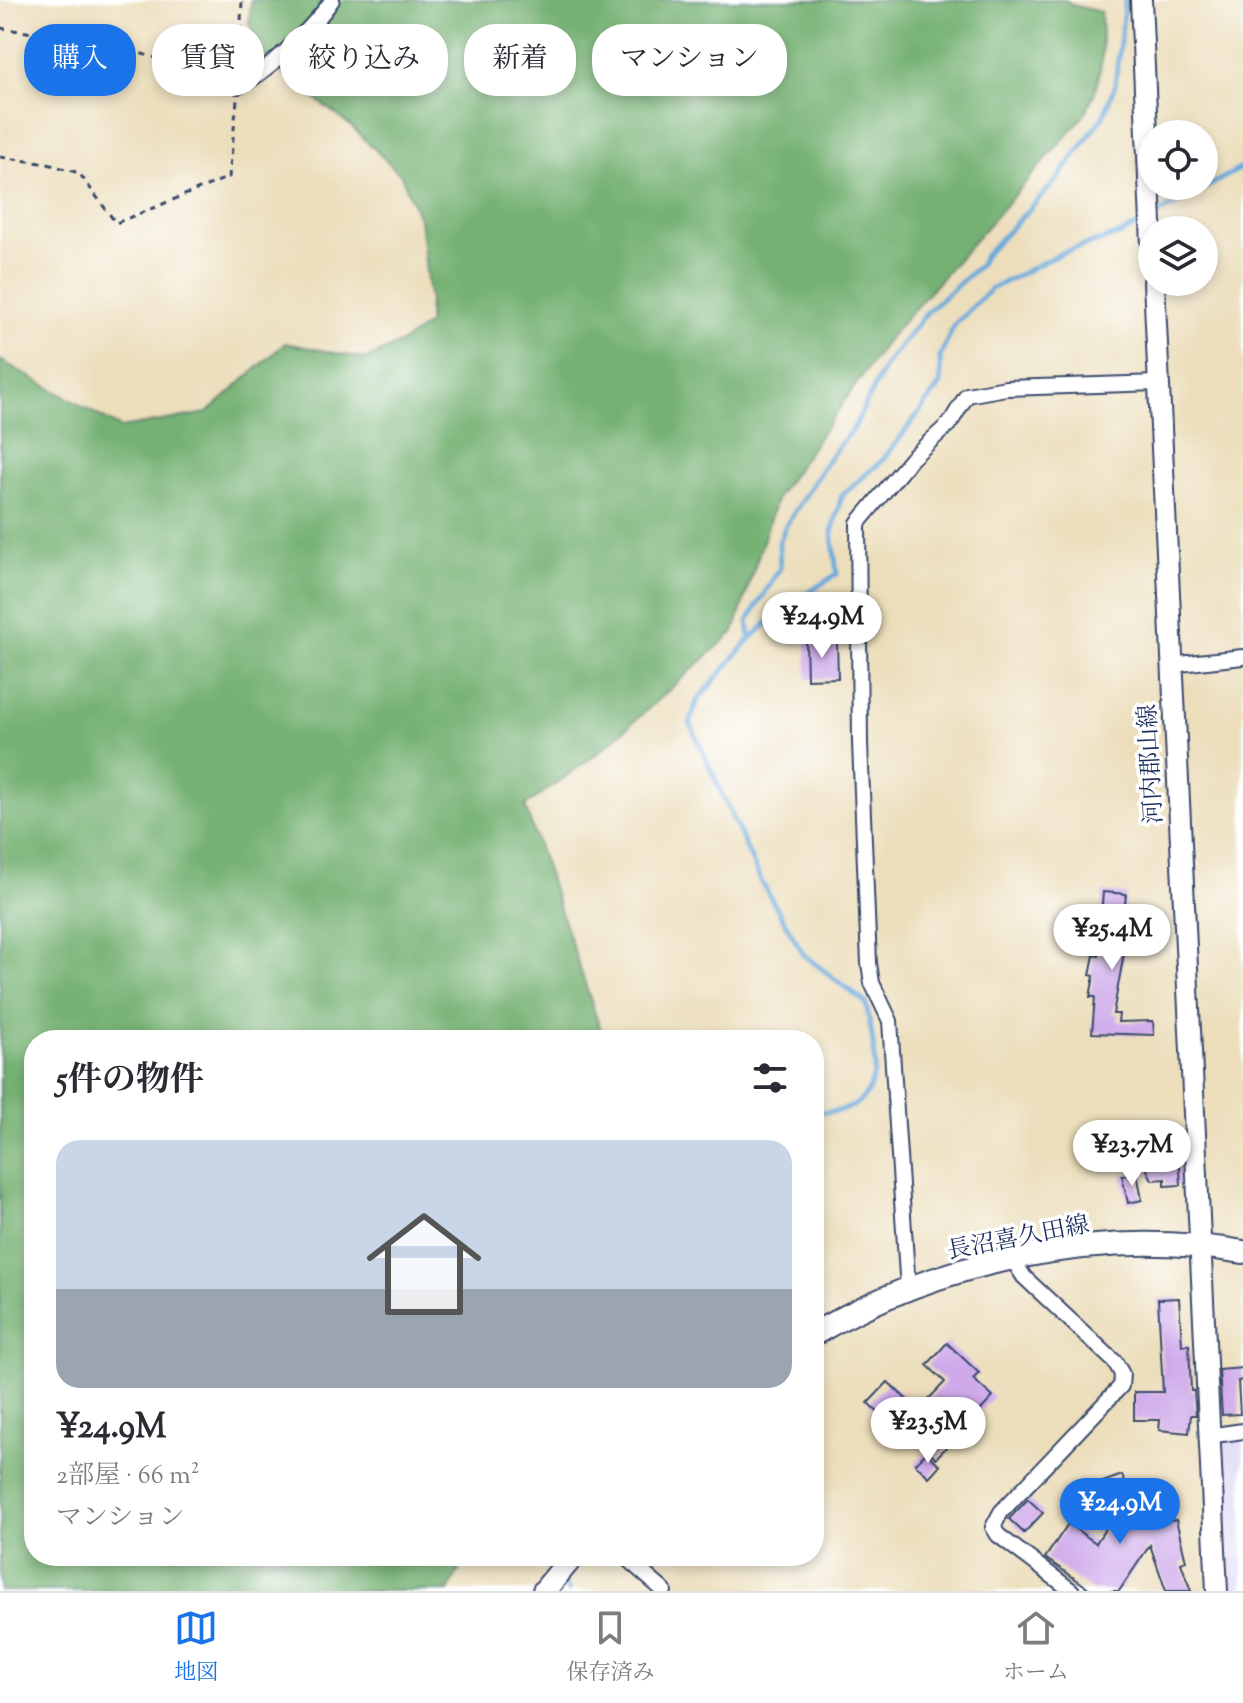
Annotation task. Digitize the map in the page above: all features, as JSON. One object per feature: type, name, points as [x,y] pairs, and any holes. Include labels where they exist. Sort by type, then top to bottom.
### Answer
[{"type":"main road","points":[[1141,0],[1151,216]]},
{"type":"main road","name":"河内郡山線","points":[[1155,296],[1217,1591]]},
{"type":"main road","name":"長沼喜久田線","points":[[824,1329],[908,1290],[1013,1260],[1111,1245],[1199,1244],[1243,1252]]},
{"type":"street","points":[[264,63],[325,15],[332,0]]},
{"type":"street","points":[[908,1290],[890,1021],[872,983],[869,963],[860,743],[858,523],[912,458],[950,423],[967,395],[1006,388],[1158,383]]},
{"type":"street","points":[[1171,665],[1243,657]]},
{"type":"street","points":[[1013,1260],[1024,1277],[1115,1362],[1122,1374],[1121,1386],[1001,1512],[993,1527],[998,1535],[1072,1591]]},
{"type":"street","points":[[1208,1436],[1243,1431]]},
{"type":"street","points":[[635,1566],[664,1591]]},
{"type":"path","points":[[241,24],[242,0]]},
{"type":"path","points":[[0,28],[107,44],[152,58]]},
{"type":"path","points":[[0,157],[48,164],[79,173],[116,223],[229,177],[237,96]]},
{"type":"shaded area","points":[[1243,1432],[1243,1591],[1232,1591],[1223,1438]]},
{"type":"green space","points":[[251,0],[1066,0],[1072,5],[1101,12],[1102,54],[1095,93],[1082,118],[888,339],[777,497],[734,632],[602,750],[525,806],[601,1030],[24,1030],[24,1566],[458,1566],[449,1591],[0,1591],[0,360],[121,428],[207,413],[285,343],[366,359],[401,343],[428,324],[429,297],[420,220],[401,175],[351,126],[312,96],[448,96],[448,24],[280,24],[280,72],[264,56],[264,24],[250,24]]},
{"type":"building","points":[[837,640],[838,678],[807,679],[806,641]]},
{"type":"building","points":[[1103,892],[1126,894],[1121,941],[1126,942],[1113,1014],[1119,1014],[1118,1022],[1153,1021],[1154,1035],[1092,1033],[1095,997],[1090,997],[1094,976],[1090,975],[1094,955],[1099,956],[1104,929],[1100,928]]},
{"type":"building","points":[[1146,1124],[1150,1133],[1154,1131],[1166,1156],[1179,1155],[1181,1185],[1165,1186],[1165,1179],[1152,1180],[1129,1132]]},
{"type":"building","points":[[1137,1173],[1142,1200],[1128,1203],[1122,1176]]},
{"type":"building","points":[[1179,1298],[1182,1345],[1189,1345],[1191,1391],[1194,1391],[1196,1415],[1191,1415],[1189,1433],[1159,1430],[1160,1420],[1134,1420],[1134,1392],[1163,1392],[1158,1299]]},
{"type":"building","points":[[947,1343],[979,1373],[973,1379],[993,1397],[936,1458],[906,1430],[902,1435],[868,1403],[888,1382],[918,1410],[945,1382],[927,1365]]},
{"type":"building","points":[[1243,1368],[1243,1380],[1238,1381],[1240,1414],[1222,1415],[1219,1370]]},
{"type":"building","points":[[926,1453],[940,1465],[929,1477],[915,1464]]},
{"type":"building","points":[[1122,1475],[1143,1526],[1176,1520],[1186,1561],[1181,1563],[1191,1591],[1166,1591],[1150,1545],[1119,1591],[1093,1591],[1045,1558],[1068,1524],[1096,1543],[1109,1523],[1097,1484]]},
{"type":"building","points":[[1028,1499],[1043,1513],[1024,1533],[1009,1519]]},
{"type":"waterway","points":[[750,638],[748,621],[780,568],[779,543],[785,527],[829,458],[854,428],[885,365],[928,311],[980,265],[984,256],[1057,180],[1104,115],[1115,84],[1125,0]]},
{"type":"waterway","points":[[1156,215],[1243,167]]},
{"type":"waterway","points":[[824,1112],[851,1107],[863,1098],[870,1087],[875,1060],[866,1003],[804,955],[762,883],[690,723],[697,701],[750,639],[784,608],[837,574],[832,532],[842,495],[883,460],[941,384],[940,357],[954,325],[991,289],[1061,253],[1121,234],[1138,225]]},
{"type":"waterway","points":[[561,1578],[569,1591]]}]
